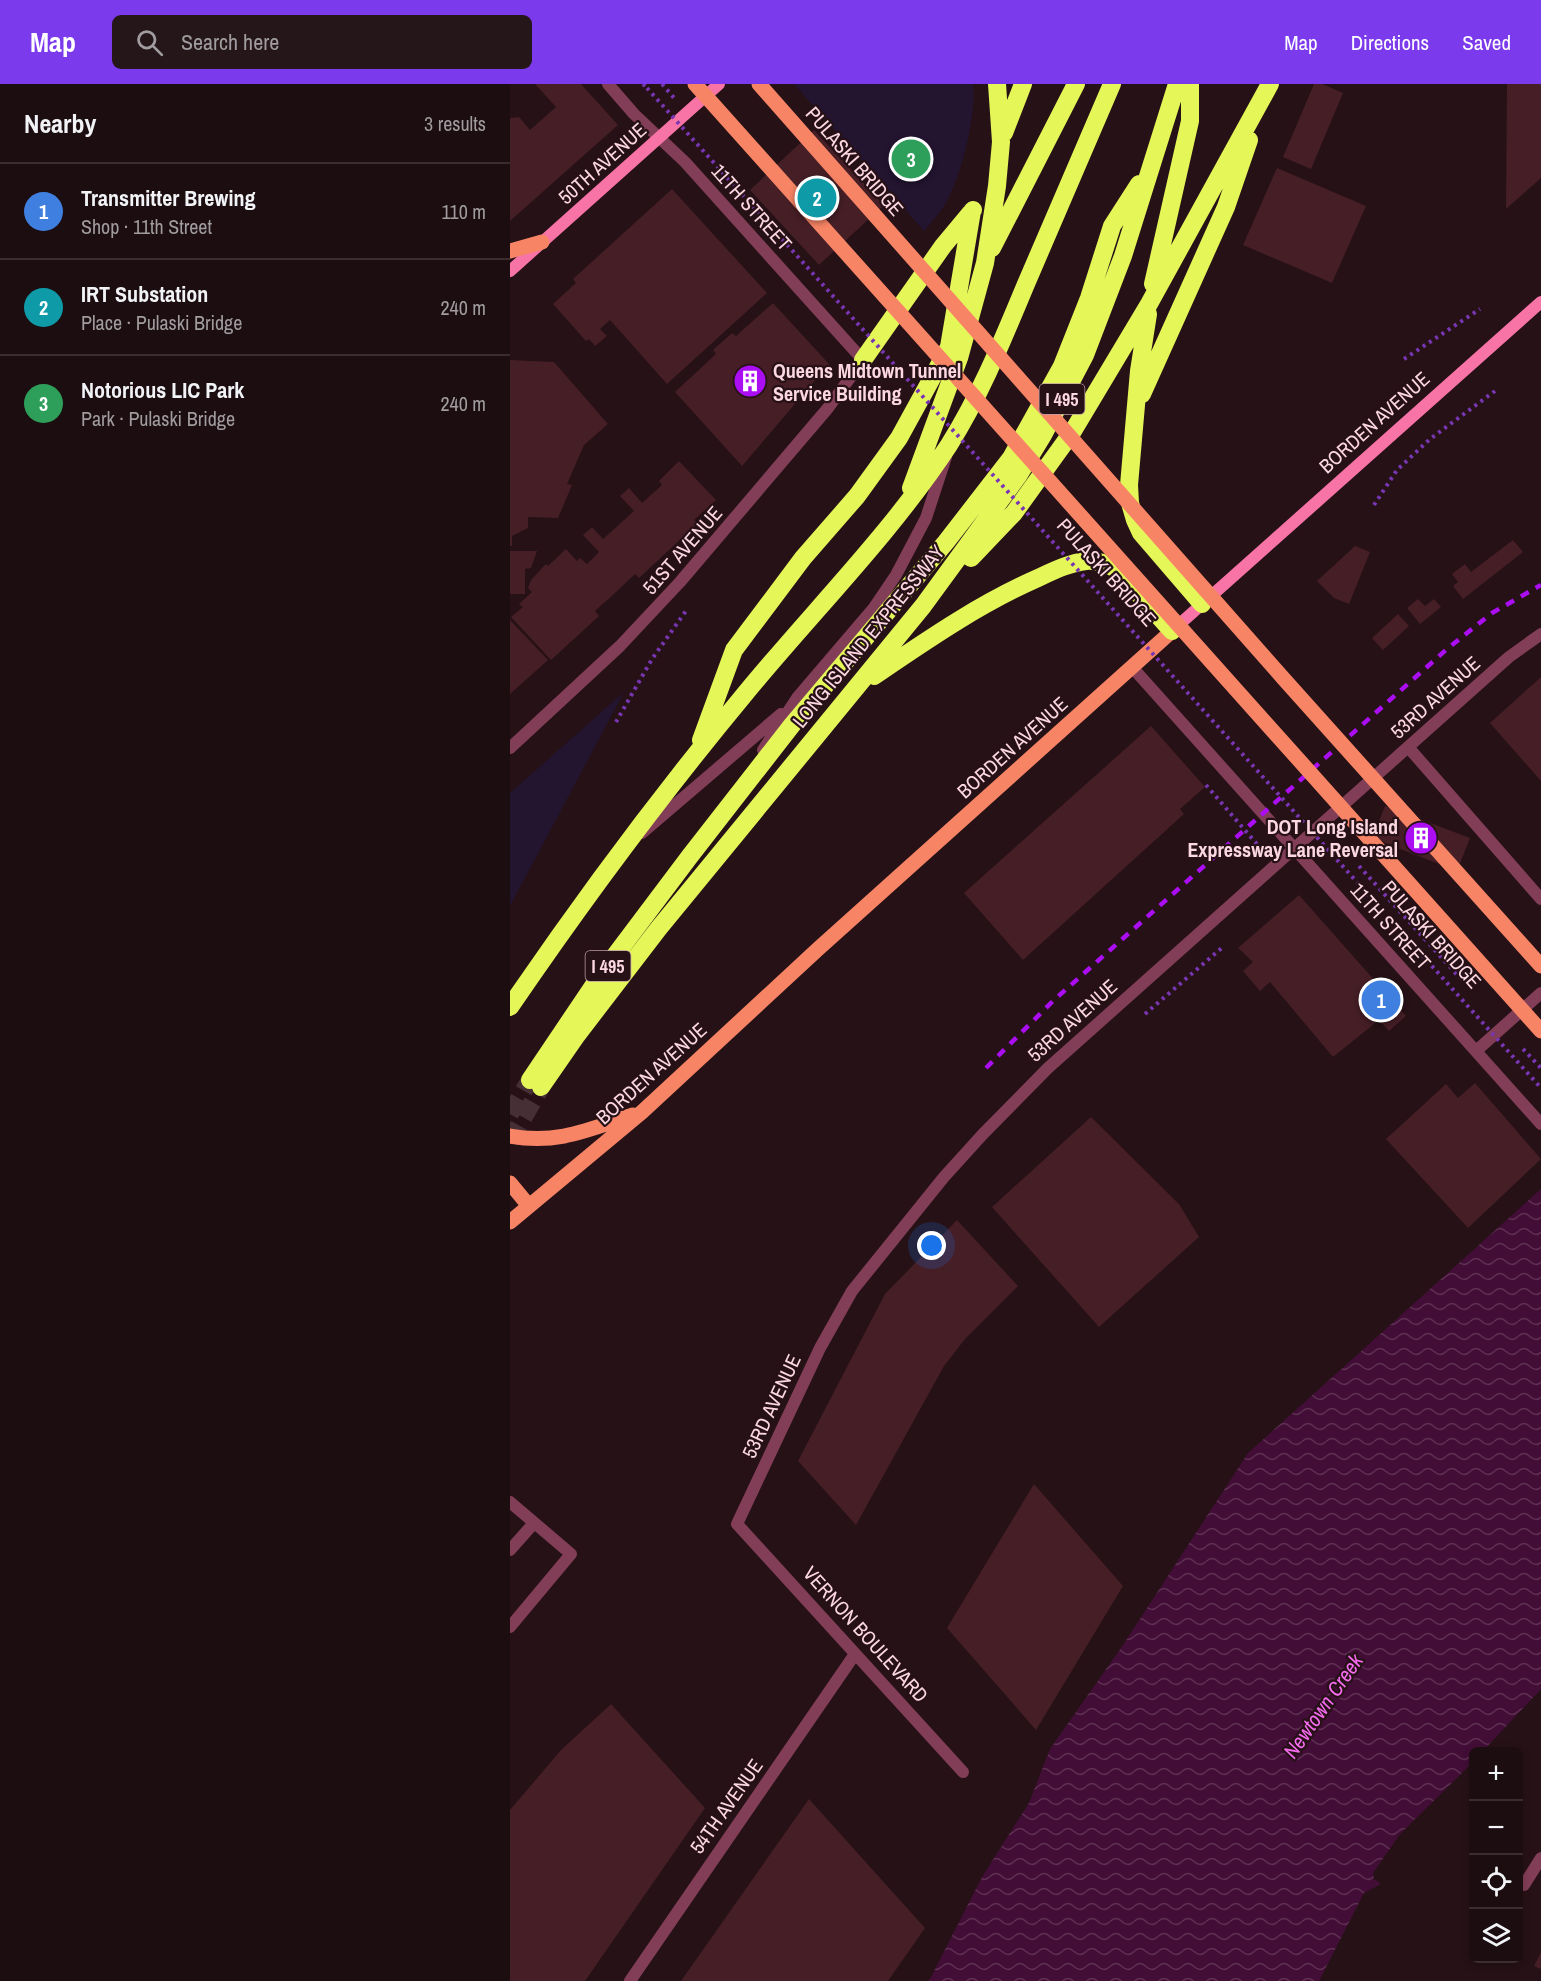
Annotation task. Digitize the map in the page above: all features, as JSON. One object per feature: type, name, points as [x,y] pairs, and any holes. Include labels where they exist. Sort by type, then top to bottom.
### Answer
[{"type":"highway","points":[[903,509],[953,376],[985,263],[997,186],[1001,142],[997,84]]},
{"type":"highway","points":[[1001,142],[1023,84]]},
{"type":"highway","points":[[985,263],[1076,84]]},
{"type":"highway","points":[[510,1007],[695,756],[744,694],[903,509],[951,442],[989,371],[1112,84]]},
{"type":"highway","name":"LONG ISLAND EXPRESSWAY","points":[[1150,166],[1112,226],[1089,298],[1062,366],[1011,458],[946,542],[792,725],[690,856],[603,973],[536,1084],[577,1035],[659,927],[923,606],[1018,476],[1043,435],[1079,365],[1123,256],[1177,84]]},
{"type":"highway","points":[[1190,84],[1190,121],[1149,304],[1135,409],[1129,485],[1135,520],[1150,545],[1202,604]]},
{"type":"highway","points":[[923,606],[1014,513],[1073,431],[1149,304],[1267,89]]},
{"type":"highway","points":[[1135,409],[1226,207],[1267,89]]},
{"type":"highway","points":[[863,360],[943,246],[972,211],[997,186]]},
{"type":"highway","points":[[695,756],[734,650],[803,558],[857,496],[899,438],[949,347],[972,211]]},
{"type":"highway","points":[[855,689],[943,628],[982,605],[1046,574],[1085,561],[1108,564],[1116,569],[1172,631]]},
{"type":"main road","name":"PULASKI BRIDGE","points":[[695,84],[1541,1031]]},
{"type":"main road","name":"50TH AVENUE","points":[[510,271],[719,84]]},
{"type":"main road","name":"PULASKI BRIDGE","points":[[759,84],[1282,678],[1541,966]]},
{"type":"main road","points":[[510,251],[542,242]]},
{"type":"main road","name":"BORDEN AVENUE","points":[[510,1222],[642,1112],[842,927],[1541,302]]},
{"type":"main road","points":[[510,1136],[543,1140],[561,1138],[642,1112]]},
{"type":"main road","points":[[510,1183],[529,1206]]},
{"type":"street","name":"11TH STREET","points":[[608,84],[634,114],[685,162],[863,360]]},
{"type":"street","name":"51ST AVENUE","points":[[510,748],[620,646],[680,582],[815,424],[863,360]]},
{"type":"street","points":[[873,609],[914,545],[926,518],[951,442]]},
{"type":"street","points":[[690,856],[797,698],[873,609],[946,542]]},
{"type":"street","name":"53RD AVENUE","points":[[737,1524],[836,1318],[873,1263],[914,1212],[983,1134],[1048,1068],[1509,657],[1541,634]]},
{"type":"street","name":"11TH STREET","points":[[1132,667],[1541,1124]]},
{"type":"street","points":[[625,848],[726,763],[797,698]]},
{"type":"street","points":[[1408,747],[1541,898]]},
{"type":"street","points":[[1476,1051],[1541,993]]},
{"type":"street","points":[[510,1502],[571,1554],[510,1627]]},
{"type":"street","points":[[510,1550],[534,1523]]},
{"type":"street","name":"VERNON BOULEVARD","points":[[737,1524],[963,1772]]},
{"type":"street","name":"54TH AVENUE","points":[[630,1981],[855,1654]]},
{"type":"street","points":[[1524,1885],[1541,1858]]},
{"type":"path","name":"PULASKI BRIDGE","points":[[643,84],[1541,1088]]},
{"type":"path","points":[[1404,359],[1480,309]]},
{"type":"path","points":[[1374,505],[1397,470],[1430,439],[1495,391]]},
{"type":"path","points":[[616,722],[652,659],[693,601]]},
{"type":"path","points":[[1206,785],[1262,850]]},
{"type":"shaded area","points":[[794,84],[973,84],[970,126],[959,172],[947,202],[924,231]]},
{"type":"shaded area","points":[[624,692],[510,906],[510,793]]},
{"type":"water","name":"Newtown Creek","points":[[1541,1189],[1541,1689],[1487,1747],[1469,1747],[1469,1766],[1400,1834],[1373,1873],[1374,1879],[1381,1884],[1364,1893],[1319,1981],[929,1981],[982,1877],[1029,1803],[1050,1749],[1121,1648],[1248,1453]]},
{"type":"building","points":[[535,84],[581,84],[618,125],[510,221],[510,118],[519,117],[530,130],[556,107]]},
{"type":"building","points":[[1314,84],[1322,84],[1343,93],[1311,169],[1283,157]]},
{"type":"building","points":[[1507,84],[1541,84],[1541,178],[1506,209]]},
{"type":"building","points":[[814,130],[884,205],[819,265],[750,190]]},
{"type":"building","points":[[1277,168],[1366,206],[1332,283],[1243,245]]},
{"type":"building","points":[[672,189],[767,293],[667,384],[610,320],[600,329],[607,336],[595,346],[589,339],[586,341],[553,304],[576,283],[573,279]]},
{"type":"building","name":"Queens Midtown Tunnel Service Building","points":[[773,303],[829,364],[742,466],[675,392],[716,354],[713,350],[732,333],[736,336]]},
{"type":"building","points":[[510,360],[554,362],[608,424],[584,445],[567,484],[572,485],[558,518],[528,517],[528,528],[512,536],[512,546],[510,546]]},
{"type":"building","points":[[679,461],[716,500],[694,520],[698,523],[639,578],[635,574],[595,611],[599,616],[551,660],[511,617],[523,607],[519,604],[532,592],[528,588],[531,580],[546,564],[548,566],[566,549],[577,561],[580,558],[587,564],[599,552],[583,535],[592,527],[603,539],[634,511],[620,496],[629,488],[642,503],[662,485],[659,481]]},
{"type":"building","points":[[1513,540],[1523,552],[1463,599],[1453,586],[1458,582],[1452,574],[1465,564],[1471,572]]},
{"type":"building","points":[[1355,546],[1370,552],[1349,604],[1334,598],[1317,581]]},
{"type":"building","points":[[510,551],[537,551],[531,568],[525,569],[525,594],[510,594]]},
{"type":"building","points":[[1418,599],[1425,606],[1434,599],[1441,607],[1420,624],[1407,608]]},
{"type":"building","points":[[1398,614],[1409,626],[1383,650],[1372,638]]},
{"type":"building","points":[[510,620],[548,660],[510,694]]},
{"type":"building","points":[[1541,677],[1541,781],[1490,723]]},
{"type":"building","points":[[1151,726],[1205,787],[1180,809],[1184,814],[1023,960],[964,893]]},
{"type":"building","name":"DOT Long Island Expressway Lane Reversal","points":[[1385,806],[1470,838],[1457,871],[1372,838]]},
{"type":"building","points":[[1299,895],[1406,1016],[1389,1031],[1379,1020],[1333,1057],[1270,982],[1260,991],[1243,971],[1253,962],[1238,948]]},
{"type":"building","points":[[1475,1083],[1541,1159],[1468,1228],[1386,1139],[1446,1084],[1458,1098]]},
{"type":"building","points":[[1091,1117],[1179,1204],[1199,1237],[1099,1327],[992,1207]]},
{"type":"building","points":[[957,1220],[1018,1286],[965,1339],[944,1366],[856,1525],[798,1461],[885,1294]]},
{"type":"building","points":[[1034,1484],[1123,1586],[1036,1730],[947,1628]]},
{"type":"building","points":[[611,1704],[705,1808],[585,1981],[510,1981],[510,1810],[561,1750]]},
{"type":"building","points":[[809,1799],[925,1928],[888,1981],[681,1981]]},
{"type":"building","points":[[1541,1952],[1541,1969],[1534,1966]]},
{"type":"tunnel","points":[[510,1114],[530,1080]]},
{"type":"tunnel","points":[[510,1141],[541,1087]]},
{"type":"railway","points":[[986,1068],[1053,1001],[1447,649],[1492,613],[1541,585]]},
{"type":"place","name":"Notorious LIC Park","points":[[911,159]]},
{"type":"place","name":"IRT Substation","points":[[817,198]]},
{"type":"place","name":"Queens Midtown Tunnel Service Building","points":[[750,381]]},
{"type":"place","name":"DOT Long Island Expressway Lane Reversal","points":[[1421,838]]},
{"type":"place","name":"Transmitter Brewing","points":[[1381,1000]]}]
